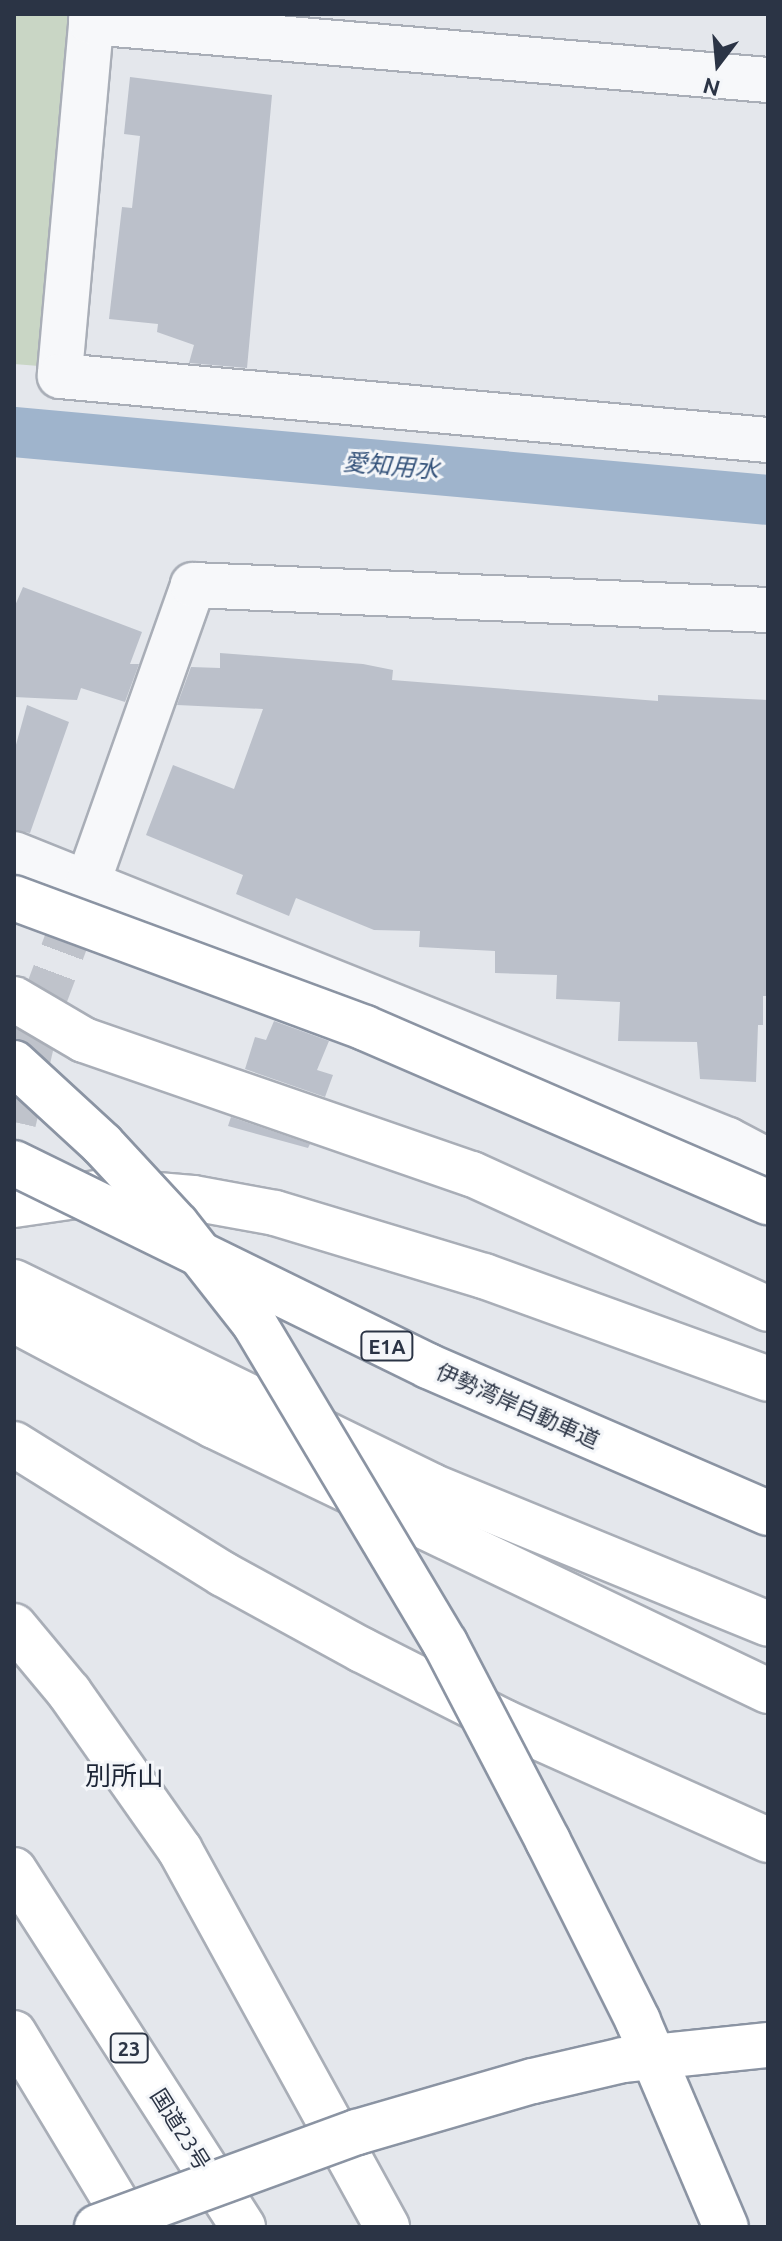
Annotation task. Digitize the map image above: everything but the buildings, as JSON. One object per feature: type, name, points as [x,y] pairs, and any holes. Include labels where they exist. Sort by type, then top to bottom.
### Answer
[{"type":"highway","points":[[14,898],[424,1052],[768,1202]]},
{"type":"highway","points":[[14,999],[84,1040],[472,1174],[768,1309]]},
{"type":"highway","points":[[14,1063],[102,1144],[167,1213],[254,1323],[445,1643],[747,2227]]},
{"type":"highway","points":[[17,1192],[110,1191],[193,1198],[275,1213],[484,1276],[768,1379]]},
{"type":"highway","name":"伊勢湾岸自動車道","points":[[17,1192],[768,1513]]},
{"type":"highway","points":[[14,1282],[432,1486],[768,1624]]},
{"type":"highway","points":[[14,1320],[228,1433],[768,1691]]},
{"type":"highway","points":[[14,1444],[223,1574],[362,1650],[518,1729],[768,1840]]},
{"type":"highway","points":[[14,1626],[69,1692],[180,1850],[387,2227]]},
{"type":"highway","name":"国道23号","points":[[14,1870],[243,2227]]},
{"type":"highway","points":[[638,2021],[726,2227]]},
{"type":"highway","points":[[14,2033],[131,2227]]},
{"type":"highway","points":[[97,2227],[357,2132],[533,2081],[623,2060],[768,2045]]},
{"type":"street","points":[[768,80],[92,18],[60,376],[768,440]]},
{"type":"street","points":[[85,890],[193,585],[768,610]]},
{"type":"street","points":[[14,854],[85,890],[713,1134],[768,1161]]},
{"type":"green space","points":[[14,14],[70,14],[39,366],[14,364]]},
{"type":"waterway","name":"愛知用水","points":[[14,432],[768,500]]},
{"type":"tunnel","points":[[14,1122],[39,1014],[82,899]]},
{"type":"district","name":"別所山","points":[[124,1776]]}]
